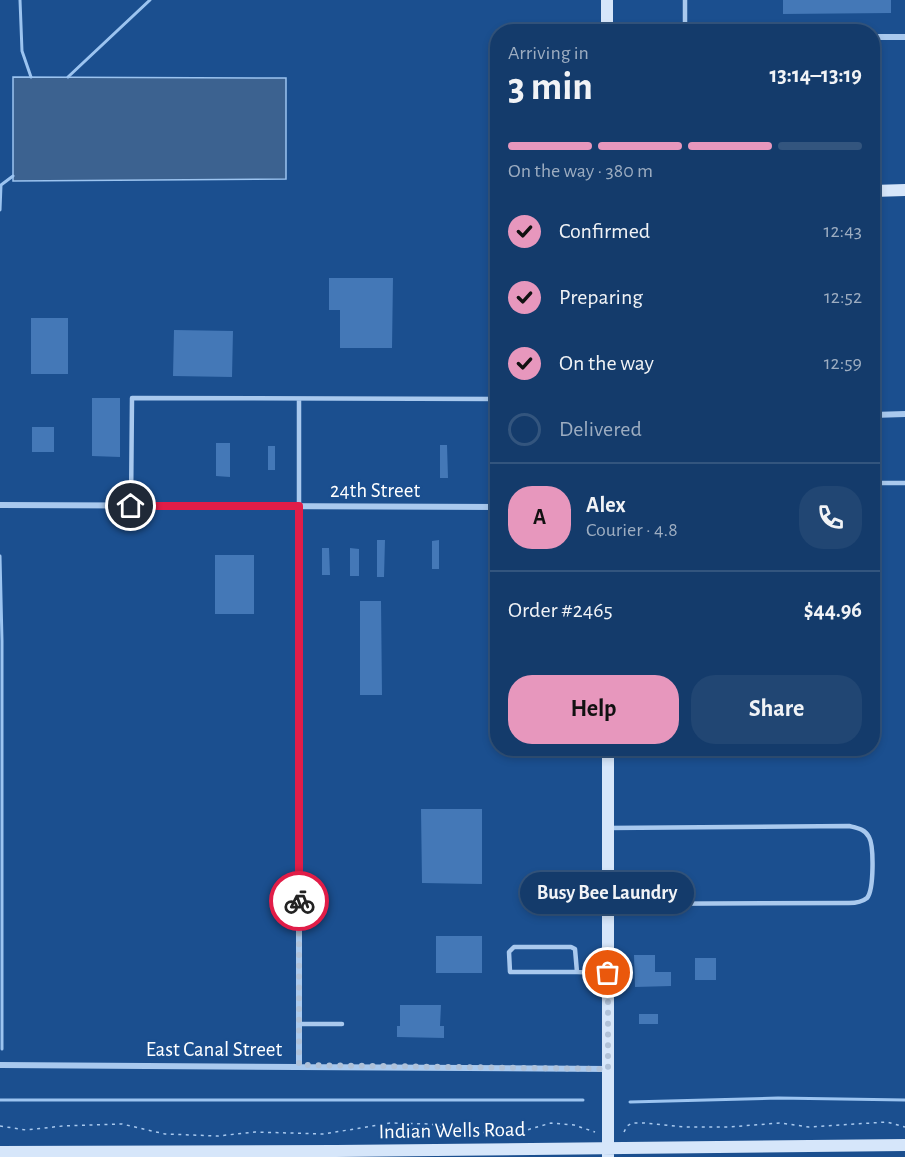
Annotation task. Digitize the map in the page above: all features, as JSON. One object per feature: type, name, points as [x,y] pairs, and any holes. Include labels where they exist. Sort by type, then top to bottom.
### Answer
[{"type":"main road","points":[[607,0],[607,24]]},
{"type":"main road","points":[[880,191],[905,190]]},
{"type":"main road","points":[[608,756],[608,1152]]},
{"type":"main road","name":"Indian Wells Road","points":[[0,1152],[16,1154],[336,1154],[903,1147]]},
{"type":"street","points":[[880,37],[905,37]]},
{"type":"street","points":[[880,415],[905,414]]},
{"type":"street","name":"24th Street","points":[[0,506],[490,507]]},
{"type":"street","points":[[299,506],[299,1065]]},
{"type":"street","name":"East Canal Street","points":[[0,1065],[299,1065],[608,1069]]},
{"type":"lane","points":[[685,0],[685,24]]},
{"type":"lane","points":[[131,506],[132,398],[490,399]]},
{"type":"lane","points":[[299,399],[299,506]]},
{"type":"lane","points":[[880,483],[905,483]]},
{"type":"lane","points":[[608,828],[838,826],[858,828],[866,832],[872,842],[872,885],[867,898],[860,902],[609,904]]},
{"type":"lane","points":[[576,972],[576,952],[571,947],[514,947],[509,952],[510,972],[608,973]]},
{"type":"lane","points":[[299,1024],[342,1024]]},
{"type":"path","points":[[624,1132],[632,1123],[685,1126],[780,1123],[809,1127],[887,1122],[905,1127]]},
{"type":"path","points":[[0,1126],[26,1130],[122,1124],[165,1134],[218,1136],[255,1132],[324,1134],[390,1123],[431,1124],[458,1132],[502,1133],[520,1132],[551,1123],[574,1125],[595,1132]]},
{"type":"water","points":[[13,77],[286,78],[286,179],[13,181]]},
{"type":"building","points":[[783,0],[891,0],[891,13],[783,14]]},
{"type":"building","points":[[880,157],[882,157],[882,174],[880,174]]},
{"type":"building","points":[[329,278],[393,278],[392,348],[340,348],[340,310],[329,310]]},
{"type":"building","points":[[31,318],[68,318],[68,374],[31,374]]},
{"type":"building","points":[[174,330],[233,331],[232,377],[173,376]]},
{"type":"building","points":[[92,398],[120,398],[120,457],[92,456]]},
{"type":"building","points":[[32,427],[54,427],[54,452],[32,452]]},
{"type":"building","points":[[216,443],[230,443],[230,477],[216,476]]},
{"type":"building","points":[[440,445],[447,445],[448,478],[440,478]]},
{"type":"building","points":[[268,446],[275,446],[275,470],[268,470]]},
{"type":"building","points":[[377,540],[385,540],[384,577],[377,577]]},
{"type":"building","points":[[439,540],[439,569],[432,569],[432,541]]},
{"type":"building","points":[[322,548],[329,548],[330,575],[322,575]]},
{"type":"building","points":[[350,548],[359,549],[359,576],[350,576]]},
{"type":"building","points":[[215,555],[254,555],[254,614],[215,614]]},
{"type":"building","points":[[360,601],[381,601],[382,695],[360,695]]},
{"type":"building","points":[[421,809],[482,809],[482,884],[422,883]]},
{"type":"building","points":[[436,936],[482,936],[482,973],[436,973]]},
{"type":"building","points":[[634,955],[655,955],[655,972],[671,972],[671,986],[635,987]]},
{"type":"building","points":[[695,958],[716,958],[716,980],[695,980]]},
{"type":"building","points":[[400,1005],[441,1005],[440,1026],[444,1026],[444,1038],[397,1037],[397,1026],[400,1026]]},
{"type":"building","points":[[639,1014],[658,1014],[658,1024],[639,1024]]},
{"type":"waterway","points":[[20,0],[22,51],[31,77]]},
{"type":"waterway","points":[[68,77],[150,0]]},
{"type":"waterway","points":[[0,210],[1,185],[13,176]]},
{"type":"waterway","points":[[0,556],[2,1049]]},
{"type":"waterway","points":[[630,1102],[778,1098],[905,1100]]},
{"type":"waterway","points":[[0,1100],[583,1100]]},
{"type":"way so far","points":[[299,901],[299,1065],[608,1069],[608,973]]},
{"type":"place","name":"Busy Bee Laundry","points":[[608,973]]},
{"type":"route","points":[[131,506],[299,506],[299,901]]}]
